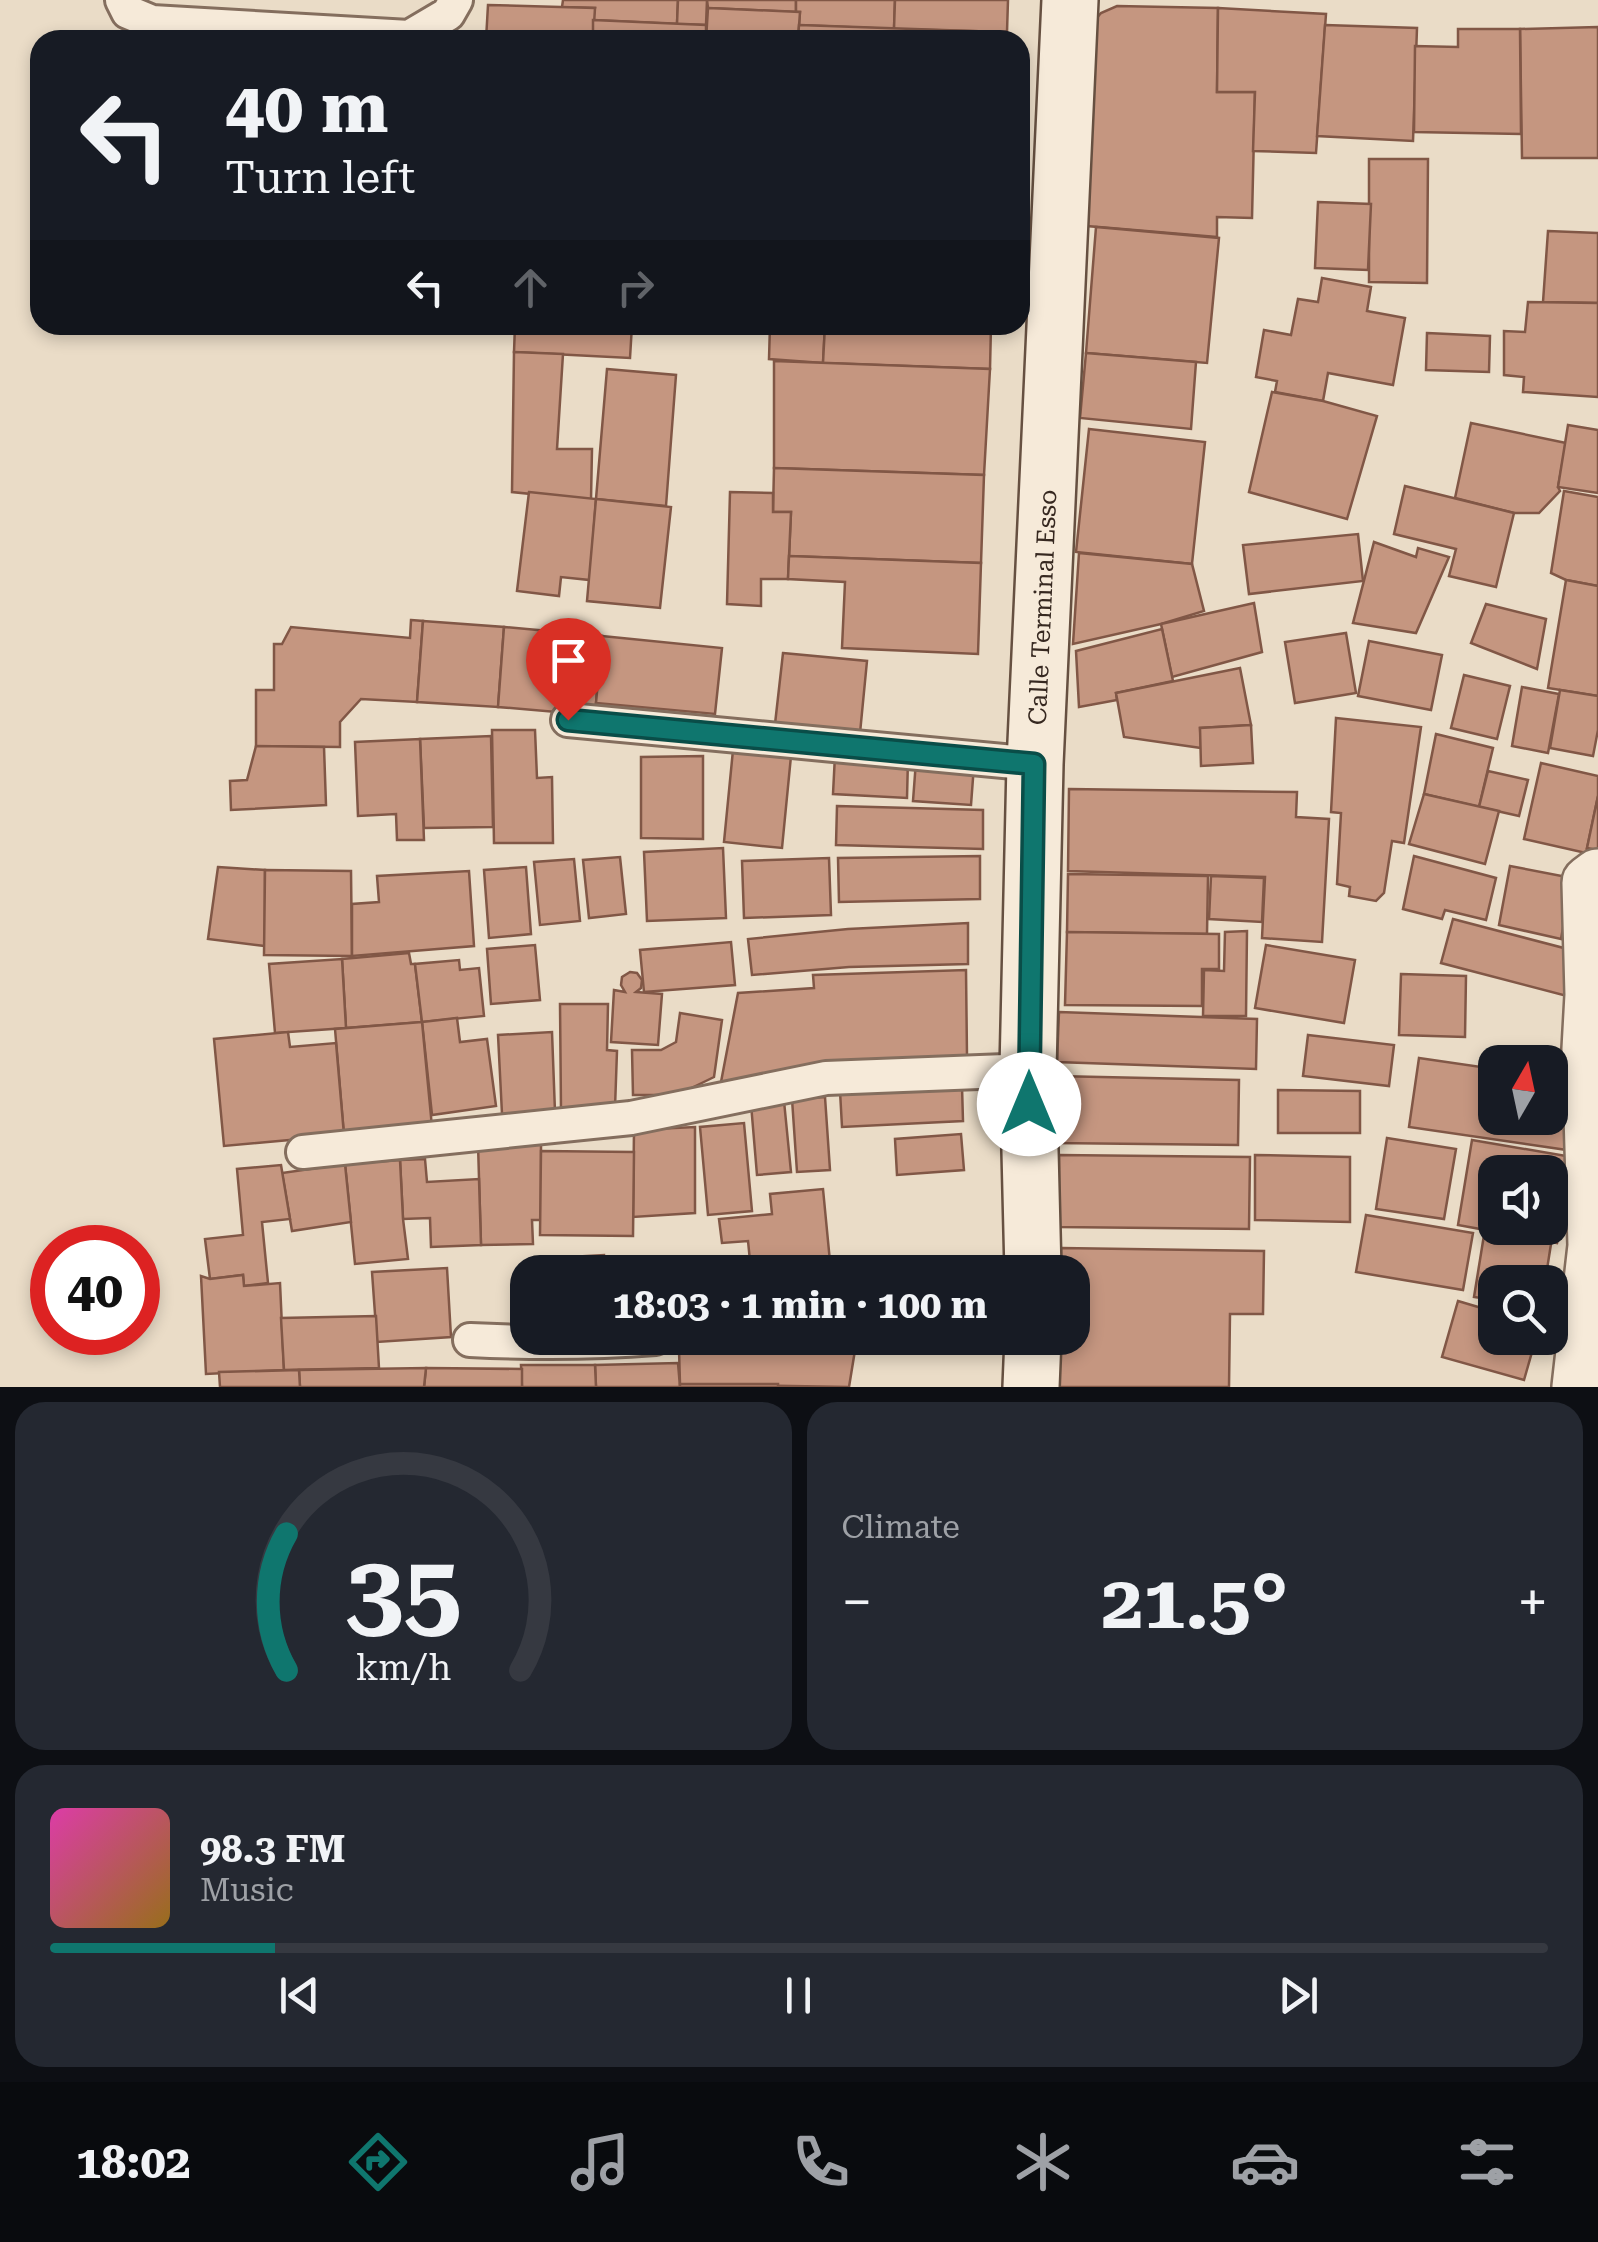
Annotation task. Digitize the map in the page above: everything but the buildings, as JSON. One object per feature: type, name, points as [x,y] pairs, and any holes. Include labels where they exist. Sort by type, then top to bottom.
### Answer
[{"type":"street","name":"Calle Terminal Esso","points":[[1033,1255],[1028,1070],[1034,764],[1070,0]]},
{"type":"street","points":[[1580,1387],[1596,1246],[1590,883],[1598,878]]},
{"type":"street","points":[[1031,1387],[1032,1355]]},
{"type":"lane","points":[[122,0],[128,12],[152,22],[289,30]]},
{"type":"lane","points":[[421,30],[448,14],[456,0]]},
{"type":"lane","points":[[568,720],[1034,764]]},
{"type":"lane","points":[[303,1152],[631,1118],[826,1078],[1028,1070]]},
{"type":"lane","points":[[470,1340],[510,1342]]},
{"type":"route","points":[[568,720],[1034,764],[1029,1104]]}]
